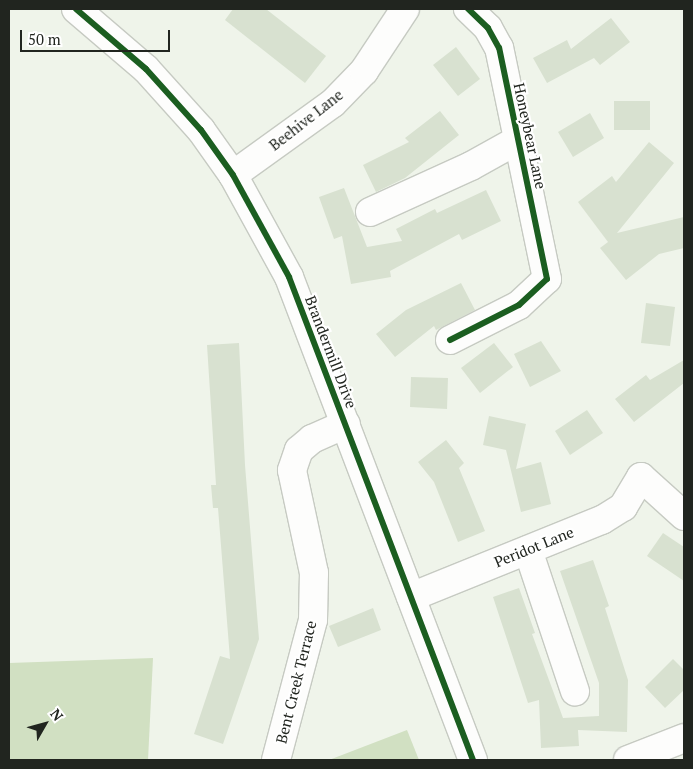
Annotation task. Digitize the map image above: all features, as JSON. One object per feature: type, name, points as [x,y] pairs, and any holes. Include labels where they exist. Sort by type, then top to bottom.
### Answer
[{"type":"street","name":"Brandermill Drive","points":[[76,9],[146,69],[201,130],[233,175],[289,277],[473,760]]},
{"type":"street","name":"Beehive Lane","points":[[233,175],[333,103],[364,71],[406,9]]},
{"type":"street","name":"Honeybear Lane","points":[[450,340],[519,305],[547,279],[499,48],[488,28],[468,9]]},
{"type":"street","points":[[370,212],[471,166],[518,140]]},
{"type":"street","name":"Bent Creek Terrace","points":[[276,760],[313,620],[314,573],[292,470],[300,450],[312,439],[346,424]]},
{"type":"street","name":"Peridot Lane","points":[[411,597],[602,520],[623,506],[641,477],[684,516]]},
{"type":"street","points":[[528,550],[576,691]]},
{"type":"street","points":[[628,760],[684,738]]},
{"type":"green space","points":[[153,658],[148,760],[9,760],[9,663]]},
{"type":"green space","points":[[407,730],[419,760],[329,760]]},
{"type":"building","points":[[233,9],[266,9],[326,56],[305,83],[225,20]]},
{"type":"building","points":[[611,18],[630,42],[600,65],[594,58],[547,83],[533,58],[567,40],[571,49]]},
{"type":"building","points":[[456,47],[480,79],[458,96],[433,65]]},
{"type":"building","points":[[614,101],[650,101],[650,130],[614,130]]},
{"type":"building","points":[[440,111],[459,135],[405,178],[376,192],[363,165],[409,142],[405,138]]},
{"type":"building","points":[[590,113],[604,138],[573,157],[558,132]]},
{"type":"building","points":[[649,142],[674,163],[617,233],[684,217],[684,248],[659,254],[626,280],[600,248],[608,242],[578,202],[612,176],[616,182]]},
{"type":"building","points":[[344,188],[367,247],[402,241],[396,229],[435,209],[437,213],[486,190],[501,221],[462,240],[459,234],[390,271],[391,277],[351,284],[342,236],[334,239],[319,197]]},
{"type":"building","points":[[461,283],[475,310],[436,330],[434,326],[395,357],[376,334],[406,310]]},
{"type":"building","points":[[646,303],[675,307],[670,346],[641,343]]},
{"type":"building","points":[[541,341],[561,371],[530,387],[514,354]]},
{"type":"building","points":[[239,343],[245,465],[259,639],[223,744],[194,734],[220,656],[230,659],[218,508],[213,508],[211,485],[216,485],[207,345]]},
{"type":"building","points":[[494,343],[513,367],[480,393],[461,368]]},
{"type":"building","points":[[684,360],[684,383],[634,422],[615,399],[646,375],[650,380]]},
{"type":"building","points":[[411,377],[448,378],[447,409],[410,407]]},
{"type":"building","points":[[587,410],[603,433],[570,455],[555,431]]},
{"type":"building","points":[[489,416],[526,424],[516,469],[541,462],[551,504],[521,512],[506,450],[483,445]]},
{"type":"building","points":[[446,440],[464,463],[459,468],[485,531],[458,542],[434,482],[418,462]]},
{"type":"building","points":[[663,533],[684,547],[684,581],[647,556]]},
{"type":"building","points":[[593,560],[609,606],[605,608],[628,680],[627,732],[578,730],[579,746],[541,748],[539,700],[528,703],[493,597],[519,588],[535,633],[532,634],[563,718],[599,716],[599,683],[560,571]]},
{"type":"building","points":[[373,608],[381,630],[338,647],[329,626]]},
{"type":"building","points":[[673,659],[684,670],[684,690],[665,708],[645,687]]},
{"type":"cycle path","points":[[76,9],[146,69],[201,130],[233,175],[289,277],[473,760]]},
{"type":"cycle path","points":[[450,340],[519,305],[547,279],[499,48],[488,28],[468,9]]}]
